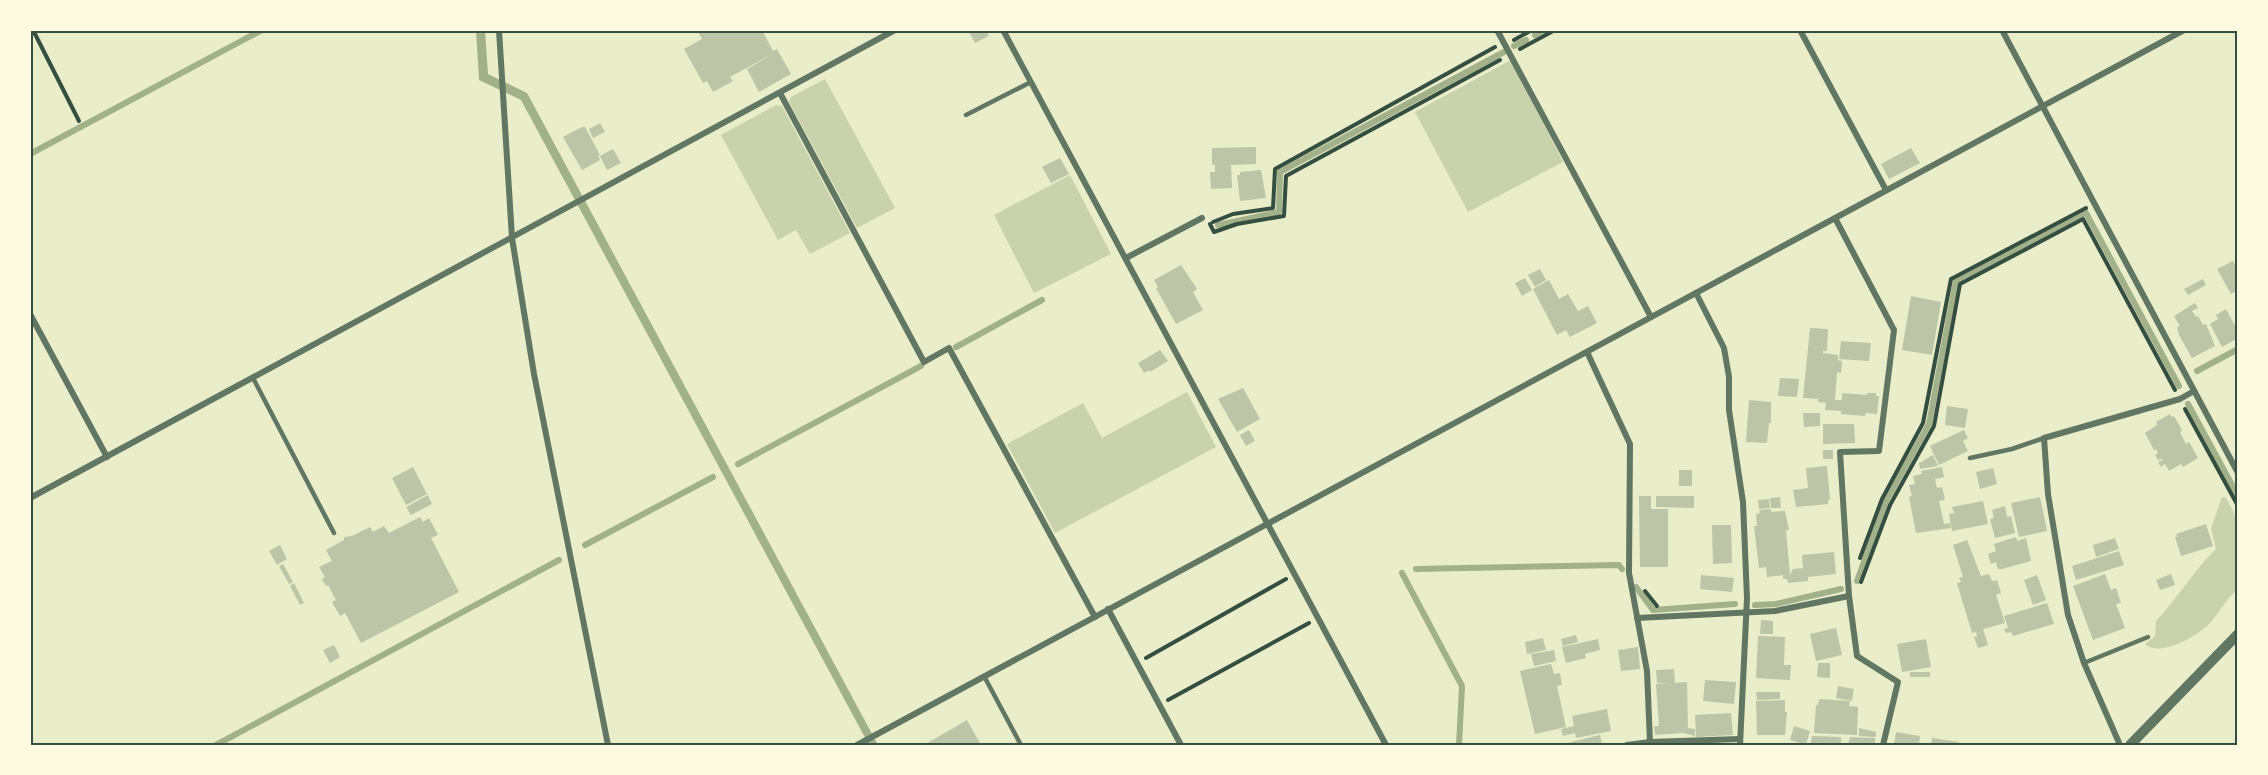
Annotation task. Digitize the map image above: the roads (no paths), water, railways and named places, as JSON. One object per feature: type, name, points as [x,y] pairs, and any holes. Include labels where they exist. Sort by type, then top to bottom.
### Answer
[{"type":"street","points":[[499,30],[512,238],[534,374],[608,745]]},
{"type":"street","points":[[30,498],[895,30]]},
{"type":"street","points":[[1003,30],[1386,745]]},
{"type":"street","points":[[1497,30],[1651,317]]},
{"type":"street","points":[[1800,30],[1886,190]]},
{"type":"street","points":[[2002,30],[2238,473]]},
{"type":"street","points":[[857,745],[2184,30]]},
{"type":"street","points":[[780,93],[924,362],[950,348],[1095,617]]},
{"type":"street","points":[[1126,258],[1202,218]]},
{"type":"street","points":[[1835,218],[1894,330],[1879,451],[1840,452],[1849,596],[1857,656],[1898,682],[1883,745]]},
{"type":"street","points":[[1627,745],[1650,742],[1740,742],[1746,613],[1743,502],[1729,410],[1729,377],[1724,348],[1696,293]]},
{"type":"street","points":[[30,314],[107,456]]},
{"type":"street","points":[[1587,352],[1630,444],[1629,573],[1647,670],[1650,742]]},
{"type":"street","points":[[2120,745],[2084,663],[2068,615],[2048,494],[2044,438],[2180,399],[2194,391]]},
{"type":"street","points":[[1637,618],[1775,611],[1849,596]]},
{"type":"street","points":[[1108,609],[1181,745]]},
{"type":"street","points":[[2130,745],[2238,634]]},
{"type":"lane","points":[[966,115],[1031,82]]},
{"type":"lane","points":[[253,378],[334,533]]},
{"type":"lane","points":[[1970,458],[2012,449],[2044,438]]},
{"type":"lane","points":[[2084,663],[2148,637]]},
{"type":"lane","points":[[984,676],[1021,745]]},
{"type":"waterway","points":[[30,154],[262,30]]},
{"type":"waterway","points":[[1535,35],[1544,30]]},
{"type":"waterway","points":[[1514,46],[1526,40]]},
{"type":"waterway","points":[[1218,225],[1279,212],[1280,172],[1504,52]]},
{"type":"waterway","points":[[1857,581],[1886,501],[1929,424],[1956,281],[2086,213],[2179,386]]},
{"type":"waterway","points":[[956,347],[1042,300]]},
{"type":"waterway","points":[[2197,371],[2238,349]]},
{"type":"waterway","points":[[738,464],[921,366]]},
{"type":"waterway","points":[[2188,404],[2238,496]]},
{"type":"waterway","points":[[585,545],[713,477]]},
{"type":"waterway","points":[[216,745],[559,560]]},
{"type":"waterway","points":[[1416,569],[1619,565],[1622,569]]},
{"type":"waterway","points":[[1402,573],[1462,686],[1459,745]]},
{"type":"waterway","points":[[1636,587],[1653,610],[1735,604]]},
{"type":"waterway","points":[[1755,605],[1776,604],[1841,589]]}]
